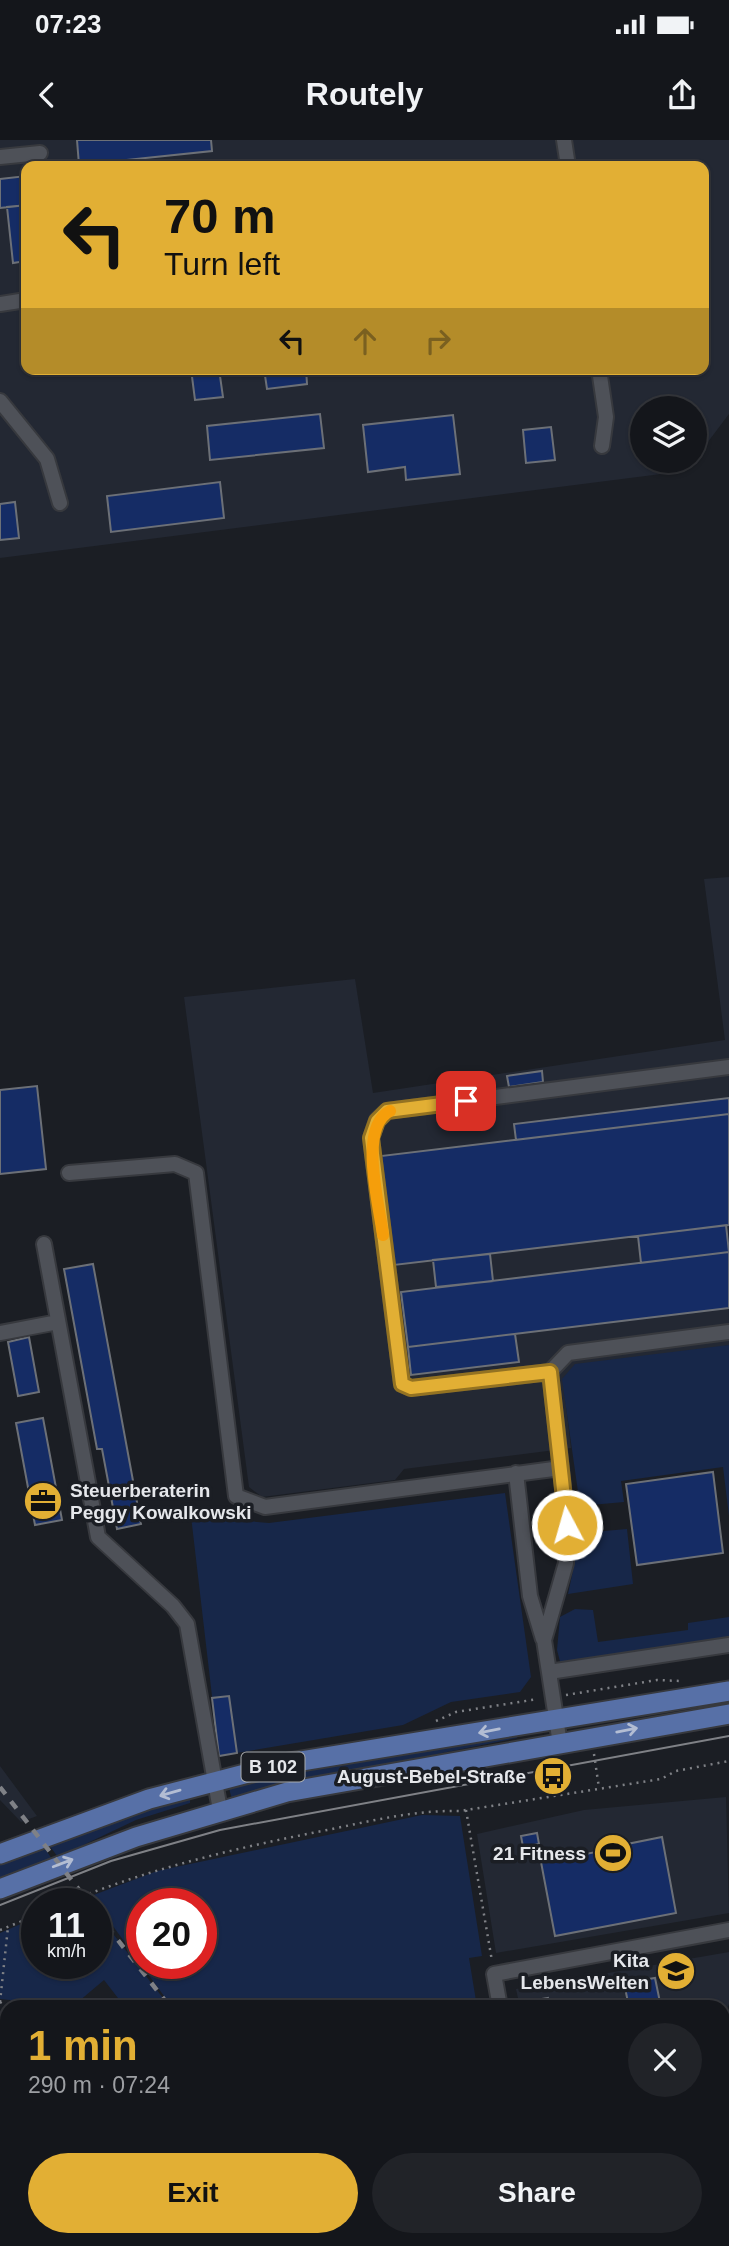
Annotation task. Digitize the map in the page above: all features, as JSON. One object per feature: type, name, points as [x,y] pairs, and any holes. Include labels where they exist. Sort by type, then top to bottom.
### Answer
[{"type":"main road","name":"B 102","points":[[0,1854],[84,1820],[214,1780],[283,1764],[729,1691]]},
{"type":"main road","name":"B 102","points":[[0,1889],[136,1837],[287,1792],[560,1744],[657,1724],[729,1714]]},
{"type":"street","points":[[564,140],[567,161]]},
{"type":"street","points":[[0,157],[40,153]]},
{"type":"street","points":[[0,304],[21,301]]},
{"type":"street","points":[[599,375],[606,417],[602,446]]},
{"type":"street","points":[[0,401],[47,459],[60,503]]},
{"type":"street","points":[[729,1067],[387,1111],[377,1121],[371,1138],[402,1384],[411,1388],[550,1372],[568,1353],[729,1332]]},
{"type":"street","points":[[69,1173],[175,1164],[195,1173],[236,1496],[265,1507],[561,1468]]},
{"type":"street","points":[[44,1244],[97,1536],[173,1606],[187,1625],[220,1810]]},
{"type":"street","points":[[0,1333],[58,1322]]},
{"type":"street","points":[[544,1640],[566,1563],[567,1525],[550,1372]]},
{"type":"street","points":[[516,1473],[530,1596],[544,1640],[560,1744]]},
{"type":"street","points":[[549,1672],[729,1645]]},
{"type":"street","points":[[499,2000],[495,1974],[729,1930]]},
{"type":"path","points":[[583,1692],[657,1680],[689,1681]]},
{"type":"path","points":[[106,1888],[157,1869],[235,1847],[426,1810],[466,1810],[661,1779],[676,1771],[729,1761]]},
{"type":"path","points":[[466,1810],[495,1974]]},
{"type":"path","points":[[0,1930],[21,1922]]},
{"type":"path","points":[[0,2000],[8,1927]]},
{"type":"shaded area","points":[[0,140],[729,140],[729,414],[707,443],[707,396],[630,396],[630,473],[669,473],[0,558]]},
{"type":"shaded area","points":[[729,877],[729,1345],[563,1379],[571,1448],[404,1469],[395,1480],[262,1497],[249,1487],[184,997],[355,979],[373,1093],[725,1040],[704,879]]},
{"type":"shaded area","points":[[729,1345],[729,1516],[723,1467],[621,1481],[624,1502],[580,1506],[562,1379],[575,1364]]},
{"type":"shaded area","points":[[505,1493],[531,1677],[520,1692],[451,1702],[403,1725],[219,1756],[191,1516],[269,1523]]},
{"type":"shaded area","points":[[627,1529],[633,1584],[568,1594],[581,1533]]},
{"type":"shaded area","points":[[575,1609],[593,1610],[598,1642],[688,1630],[688,1623],[729,1617],[729,1638],[561,1665],[557,1650],[560,1617]]},
{"type":"shaded area","points":[[516,1734],[517,1738],[351,1771],[232,1799],[228,1785]]},
{"type":"shaded area","points":[[0,1766],[37,1816],[21,1822],[0,1800]]},
{"type":"shaded area","points":[[190,1796],[190,1803],[136,1820],[58,1857],[48,1844]]},
{"type":"shaded area","points":[[726,1797],[729,1913],[496,1953],[477,1834],[584,1810]]},
{"type":"shaded area","points":[[422,1815],[460,1816],[482,1956],[469,1958],[476,2000],[167,2000],[152,1979],[217,1979],[217,1888],[126,1888],[126,1944],[112,1925],[112,1888],[157,1871]]},
{"type":"shaded area","points":[[43,1846],[52,1859],[0,1881],[0,1864]]},
{"type":"shaded area","points":[[21,1924],[21,1979],[112,1979],[112,1933],[126,1951],[126,1979],[148,1979],[165,2000],[120,2000],[104,1980],[80,2000],[0,1999],[0,1933]]},
{"type":"shaded area","name":"Kita LebensWelten","points":[[729,1952],[729,2000],[518,2000],[516,1989]]},
{"type":"building","points":[[77,140],[211,140],[212,151],[117,161],[79,161]]},
{"type":"building","points":[[21,177],[21,206],[0,208],[0,179]]},
{"type":"building","points":[[21,206],[21,262],[13,263],[7,207]]},
{"type":"building","points":[[192,375],[220,375],[223,397],[195,400]]},
{"type":"building","points":[[265,375],[306,375],[307,384],[267,389]]},
{"type":"building","points":[[320,414],[324,448],[210,460],[207,426]]},
{"type":"building","points":[[453,415],[460,474],[406,480],[405,467],[368,472],[363,425]]},
{"type":"building","points":[[551,427],[555,460],[526,463],[523,430]]},
{"type":"building","points":[[220,482],[224,518],[111,532],[107,496]]},
{"type":"building","points":[[15,502],[19,538],[0,540],[0,504]]},
{"type":"building","points":[[542,1071],[543,1082],[509,1087],[507,1076]]},
{"type":"building","points":[[37,1086],[46,1169],[0,1174],[0,1090]]},
{"type":"building","points":[[729,1098],[729,1114],[516,1140],[514,1124]]},
{"type":"building","points":[[729,1114],[729,1225],[394,1265],[381,1156]]},
{"type":"building","points":[[726,1225],[729,1252],[641,1263],[638,1236]]},
{"type":"building","points":[[729,1252],[729,1308],[408,1347],[401,1292]]},
{"type":"building","points":[[490,1254],[493,1281],[436,1287],[433,1260]]},
{"type":"building","points":[[93,1264],[141,1524],[117,1529],[102,1449],[97,1449],[64,1269]]},
{"type":"building","points":[[515,1334],[519,1362],[411,1375],[408,1347]]},
{"type":"building","points":[[29,1337],[39,1392],[18,1396],[8,1342]]},
{"type":"building","points":[[43,1418],[62,1520],[35,1525],[16,1423]]},
{"type":"building","points":[[713,1472],[723,1553],[637,1565],[626,1484]]},
{"type":"building","points":[[229,1696],[237,1753],[219,1756],[212,1698]]},
{"type":"building","points":[[537,1833],[539,1844],[523,1847],[521,1836]]},
{"type":"building","points":[[662,1837],[676,1913],[555,1936],[541,1862],[602,1851],[601,1844],[621,1840],[622,1845]]},
{"type":"building","points":[[655,1978],[660,2000],[628,2000],[624,1983]]},
{"type":"tram line","points":[[0,1905],[111,1861],[220,1830],[729,1736]]},
{"type":"railway","points":[[0,1787],[78,1888]]},
{"type":"railway","points":[[112,1933],[165,2000]]},
{"type":"slow traffic","points":[[383,1235],[371,1138],[377,1121],[390,1111]]},
{"type":"place","name":"Steuerberaterin Peggy Kowalkowski","points":[[43,1501]]},
{"type":"place","name":"August-Bebel-Straße","points":[[553,1776]]},
{"type":"place","name":"21 Fitness","points":[[613,1853]]},
{"type":"place","name":"Kita LebensWelten","points":[[676,1971]]},
{"type":"route","points":[[466,1101],[387,1111],[377,1121],[371,1138],[402,1384],[411,1388],[550,1372],[567,1525]]}]
